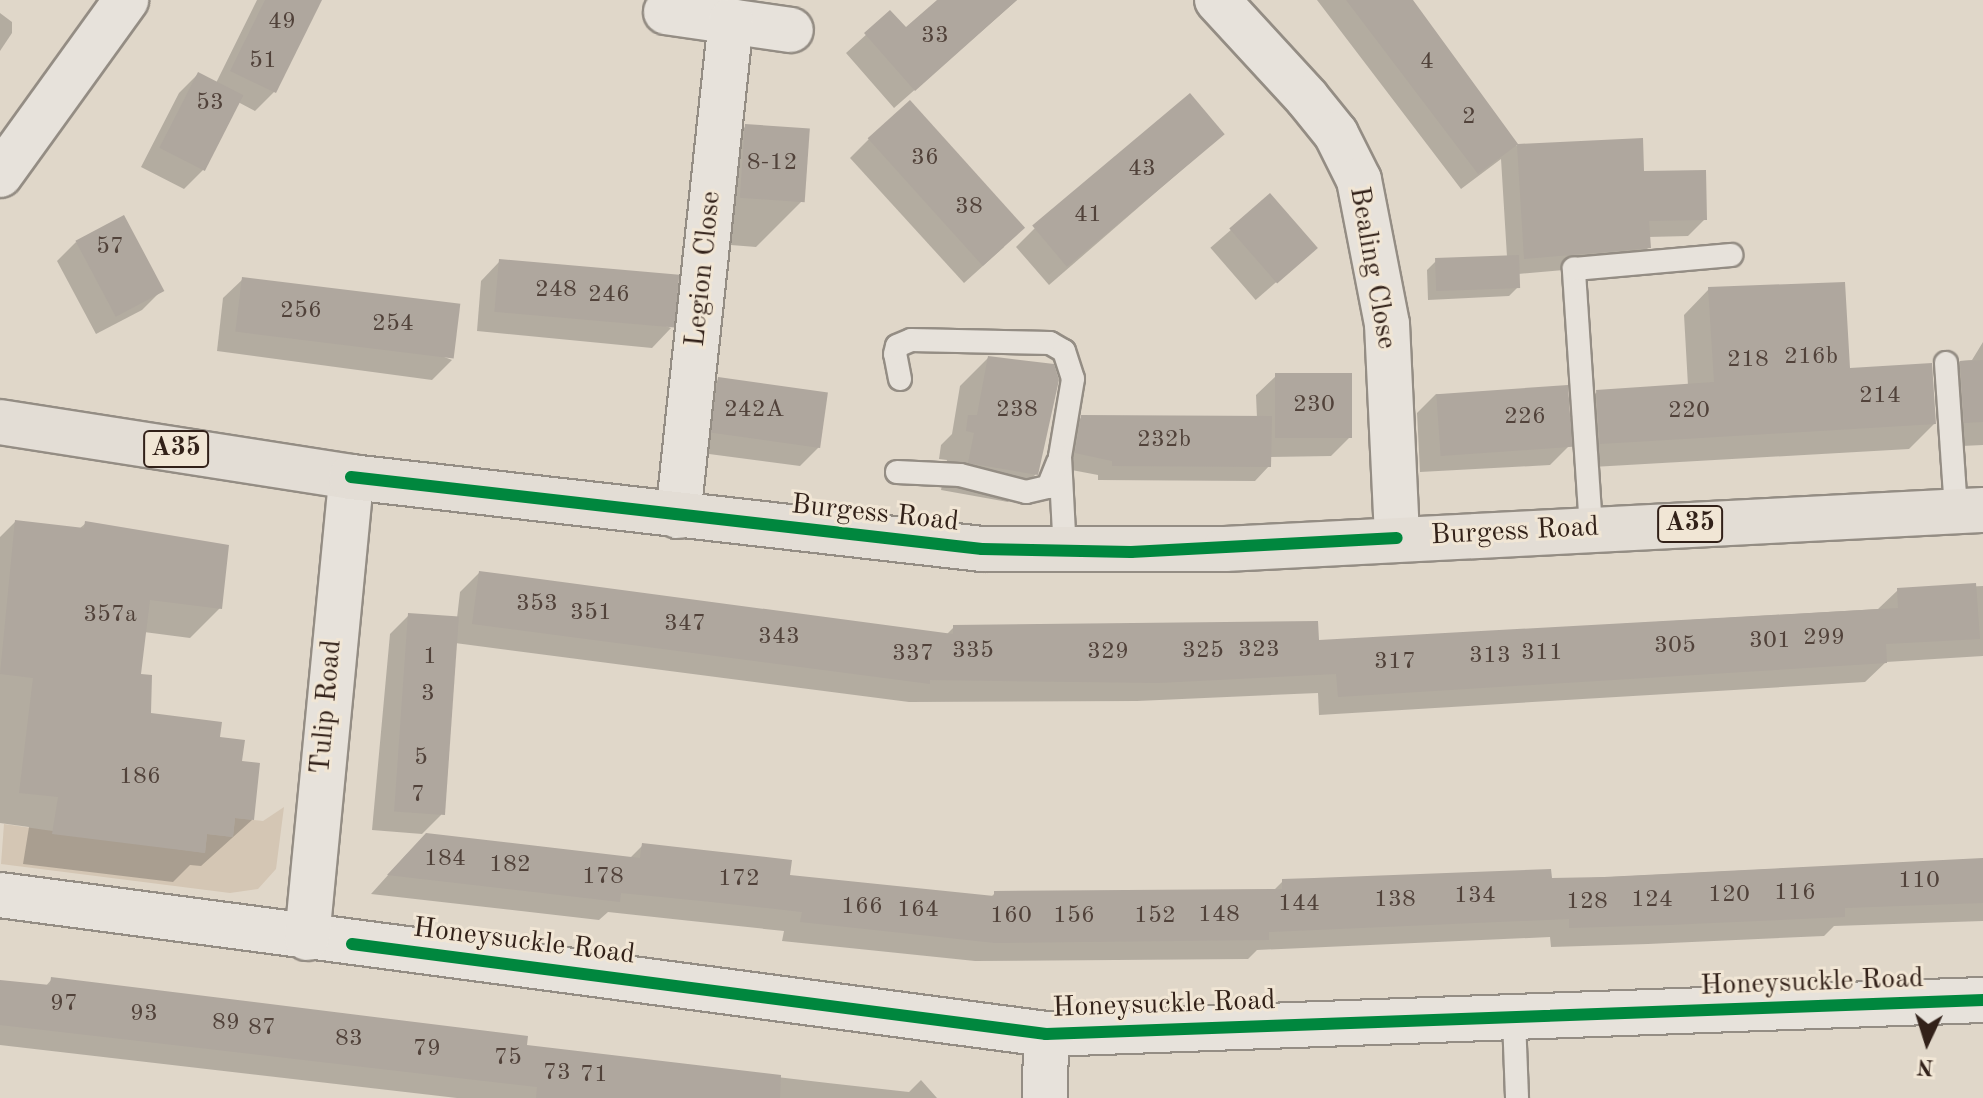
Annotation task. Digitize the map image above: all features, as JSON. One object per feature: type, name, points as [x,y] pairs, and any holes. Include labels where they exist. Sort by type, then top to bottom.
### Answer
[{"type":"main road","name":"Burgess Road","points":[[0,422],[351,477],[955,547],[1065,552],[1225,549],[1969,511]]},
{"type":"street","points":[[6,155],[126,0]]},
{"type":"street","name":"Bealing Close","points":[[1217,0],[1336,134],[1359,180],[1387,324],[1397,538]]},
{"type":"street","points":[[666,12],[791,30]]},
{"type":"street","name":"Legion Close","points":[[678,516],[731,21]]},
{"type":"street","name":"Tulip Road","points":[[307,938],[351,477]]},
{"type":"street","name":"Honeysuckle Road","points":[[0,895],[1046,1034],[1983,1000]]},
{"type":"street","points":[[1045,1098],[1046,1034]]},
{"type":"lane","points":[[1591,528],[1574,269],[1731,255]]},
{"type":"lane","points":[[897,472],[960,475],[1026,492],[1048,487],[1060,457],[1073,379],[1070,359],[1057,346],[902,342],[895,354],[900,379]]},
{"type":"lane","points":[[1946,363],[1969,511]]},
{"type":"lane","points":[[1060,457],[1065,552]]},
{"type":"lane","points":[[1514,1019],[1517,1098]]},
{"type":"shaded area","points":[[284,807],[276,869],[258,889],[230,893],[1,864],[4,824],[205,853],[207,834],[233,837],[235,818],[263,821]]},
{"type":"building","points":[[265,0],[322,0],[276,93],[230,71]]},
{"type":"building","points":[[937,0],[1017,0],[915,91],[864,33],[890,10],[906,27]]},
{"type":"building","points":[[1346,0],[1413,0],[1518,144],[1643,138],[1644,171],[1706,170],[1707,220],[1649,221],[1651,248],[1524,259],[1517,145],[1478,174]]},
{"type":"building","points":[[198,72],[243,95],[205,171],[159,148]]},
{"type":"building","points":[[1190,93],[1225,134],[1067,267],[1032,225]]},
{"type":"building","points":[[910,100],[1025,228],[983,266],[868,138]]},
{"type":"building","points":[[745,124],[810,129],[805,202],[740,198]]},
{"type":"building","points":[[1270,193],[1318,248],[1277,284],[1229,228]]},
{"type":"building","points":[[124,215],[164,291],[116,317],[75,241]]},
{"type":"building","points":[[1519,255],[1520,288],[1436,291],[1435,258]]},
{"type":"building","points":[[499,259],[679,275],[675,328],[494,312]]},
{"type":"building","points":[[242,277],[460,304],[454,358],[235,332]]},
{"type":"building","points":[[1845,282],[1850,368],[1932,363],[1936,424],[1600,444],[1596,390],[1714,382],[1708,287]]},
{"type":"building","points":[[988,356],[1054,364],[1059,380],[1038,475],[968,463],[974,433],[966,431],[968,415],[977,415]]},
{"type":"building","points":[[1983,360],[1983,422],[1964,423],[1960,361]]},
{"type":"building","points":[[1275,373],[1352,373],[1352,438],[1275,438]]},
{"type":"building","points":[[718,377],[828,392],[820,448],[710,432]]},
{"type":"building","points":[[1568,385],[1572,447],[1441,456],[1436,394]]},
{"type":"building","points":[[1081,415],[1272,416],[1271,467],[1112,466],[1112,461],[1075,453]]},
{"type":"building","points":[[15,520],[84,528],[85,521],[229,545],[222,609],[150,600],[141,674],[152,675],[151,713],[222,722],[220,737],[245,740],[242,761],[260,763],[254,820],[235,818],[233,837],[207,834],[205,853],[52,834],[58,797],[19,793],[33,678],[0,674]]},
{"type":"building","points":[[479,571],[953,634],[953,625],[1318,621],[1319,640],[1898,608],[1897,588],[1976,583],[1980,639],[1886,644],[1887,663],[1338,697],[1336,674],[1158,683],[930,680],[930,684],[472,624]]},
{"type":"building","points":[[408,613],[459,617],[445,815],[394,812]]},
{"type":"building","points":[[426,833],[640,858],[642,843],[792,860],[790,875],[994,896],[994,891],[1282,889],[1282,879],[1551,869],[1552,878],[1604,877],[1983,858],[1983,903],[1845,908],[1845,917],[1669,925],[1569,928],[1569,919],[1269,932],[1269,940],[995,943],[800,922],[802,912],[621,893],[620,902],[387,875]]},
{"type":"building","points":[[51,977],[528,1036],[527,1045],[781,1075],[780,1098],[536,1098],[537,1087],[0,1025],[0,980],[50,985]]},
{"type":"cycle path","points":[[351,477],[982,549],[1131,552],[1397,538]]},
{"type":"cycle path","points":[[352,944],[1046,1034],[1983,1000]]}]
